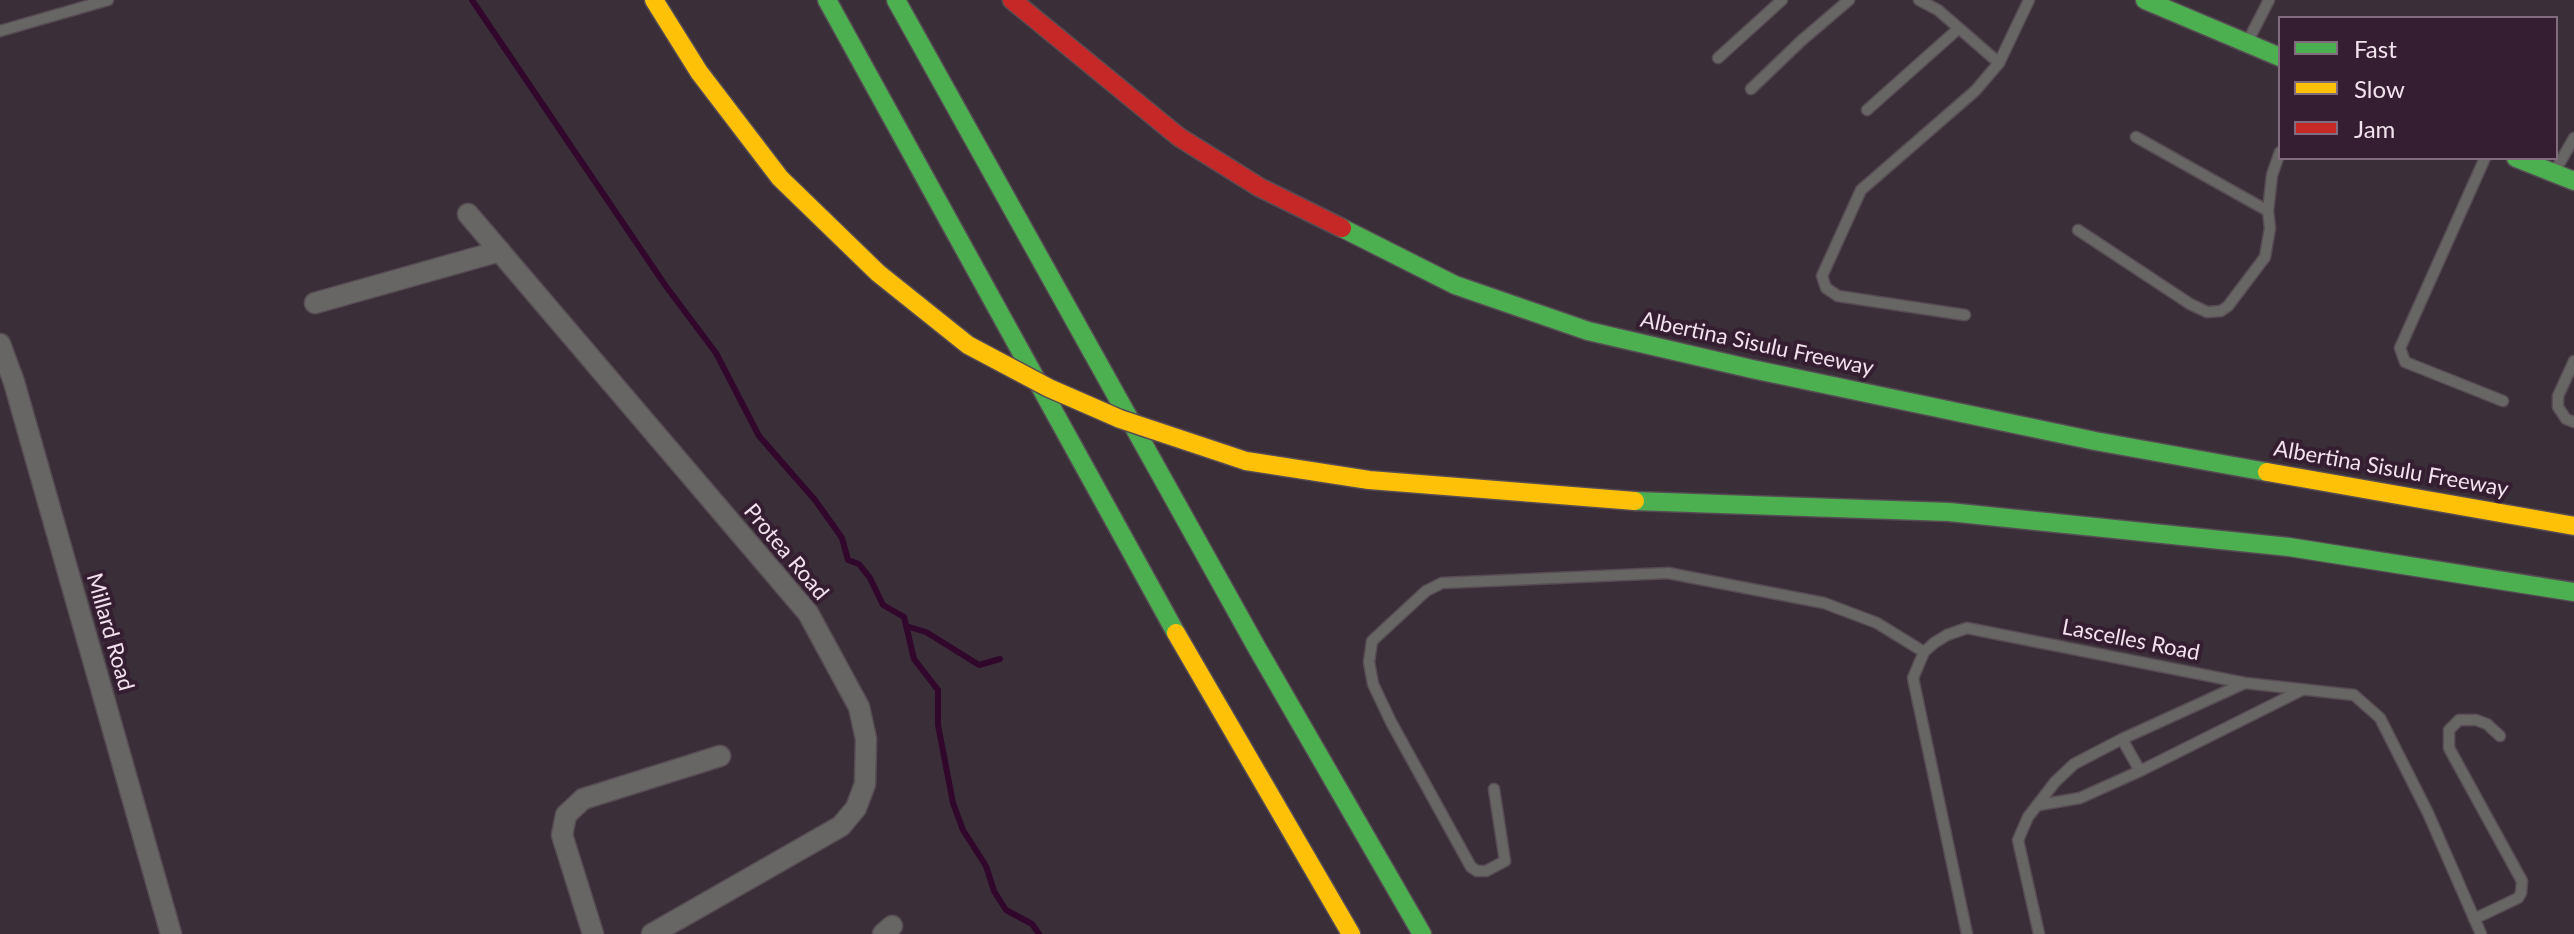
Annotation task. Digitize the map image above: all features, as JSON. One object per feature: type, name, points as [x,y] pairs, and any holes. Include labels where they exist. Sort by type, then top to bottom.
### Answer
[{"type":"main road","points":[[654,0],[699,72],[780,178],[878,273],[968,345],[1049,388],[1120,419],[1246,461],[1369,480],[1623,501],[1949,512],[2289,547],[2574,592]]},
{"type":"main road","points":[[827,0],[1196,669],[1351,934]]},
{"type":"main road","points":[[896,0],[1257,648],[1422,934]]},
{"type":"main road","name":"Albertina Sisulu Freeway","points":[[1012,0],[1179,137],[1259,187],[1455,285],[1588,331],[2095,441],[2574,526]]},
{"type":"main road","points":[[2145,0],[2278,56]]},
{"type":"main road","points":[[2521,160],[2574,181]]},
{"type":"street","name":"Protea Road","points":[[468,214],[808,613],[859,707],[866,739],[865,784],[856,808],[841,826],[667,931]]},
{"type":"street","points":[[315,303],[500,251]]},
{"type":"street","name":"Millard Road","points":[[0,344],[14,382],[171,934]]},
{"type":"street","points":[[593,934],[562,835],[566,815],[583,799],[720,756]]},
{"type":"lane","points":[[0,31],[108,0]]},
{"type":"lane","points":[[1718,58],[1782,0]]},
{"type":"lane","points":[[1751,89],[1849,0]]},
{"type":"lane","points":[[1919,0],[1938,10],[1999,63]]},
{"type":"lane","points":[[1965,315],[1838,296],[1826,288],[1822,276],[1861,190],[1975,91],[1999,63],[2029,0]]},
{"type":"lane","points":[[2247,43],[2269,0]]},
{"type":"lane","points":[[1867,110],[1958,29]]},
{"type":"lane","points":[[2136,137],[2268,211]]},
{"type":"lane","points":[[2554,173],[2574,138]]},
{"type":"lane","points":[[2078,230],[2190,304],[2214,313],[2228,306],[2265,257],[2270,228],[2268,211],[2272,175],[2278,158]]},
{"type":"lane","points":[[2484,160],[2400,348],[2405,362],[2503,401]]},
{"type":"lane","points":[[2574,361],[2558,396],[2558,407],[2566,419],[2574,422]]},
{"type":"lane","points":[[1494,789],[1505,861],[1486,871],[1477,871],[1471,867],[1373,684],[1369,662],[1372,641],[1426,591],[1442,583],[1668,573],[1824,603],[1877,623],[1924,652],[1913,678],[1967,934]]},
{"type":"lane","name":"Lascelles Road","points":[[1924,652],[1947,635],[1967,628],[2245,683],[2354,695],[2380,718],[2428,813],[2481,934]]},
{"type":"lane","points":[[2039,934],[2018,840],[2028,817],[2055,782],[2074,764],[2245,683]]},
{"type":"lane","points":[[2039,805],[2080,798],[2304,689]]},
{"type":"lane","points":[[2474,919],[2518,898],[2522,881],[2449,748],[2449,730],[2459,720],[2476,720],[2487,724],[2500,736]]},
{"type":"lane","points":[[2122,739],[2140,771]]},
{"type":"waterway","points":[[472,0],[665,285],[716,353],[759,436],[815,500],[842,538],[848,560],[859,564],[870,578],[883,605],[904,617],[914,659],[938,690],[938,725],[953,803],[963,830],[986,866],[994,891],[1006,910],[1032,924],[1039,934]]},
{"type":"waterway","points":[[906,626],[926,632],[979,665],[1000,659]]},
{"type":"traffic: fast","points":[[827,0],[1176,633]]},
{"type":"traffic: fast","points":[[896,0],[1257,648],[1422,934]]},
{"type":"traffic: fast","points":[[2145,0],[2278,56]]},
{"type":"traffic: fast","points":[[2521,160],[2574,181]]},
{"type":"traffic: fast","points":[[1342,228],[1455,285],[1588,331],[2095,441],[2267,472]]},
{"type":"traffic: fast","points":[[1635,501],[1949,512],[2289,547],[2574,592]]},
{"type":"traffic: slow","points":[[654,0],[699,72],[780,178],[878,273]]},
{"type":"traffic: slow","points":[[878,273],[968,345],[1049,388],[1120,419],[1246,461]]},
{"type":"traffic: slow","points":[[1246,461],[1369,480],[1635,501]]},
{"type":"traffic: slow","points":[[2267,472],[2574,526]]},
{"type":"traffic: slow","points":[[1176,633],[1351,934]]},
{"type":"traffic: jam","points":[[1012,0],[1179,137],[1259,187],[1342,228]]}]
